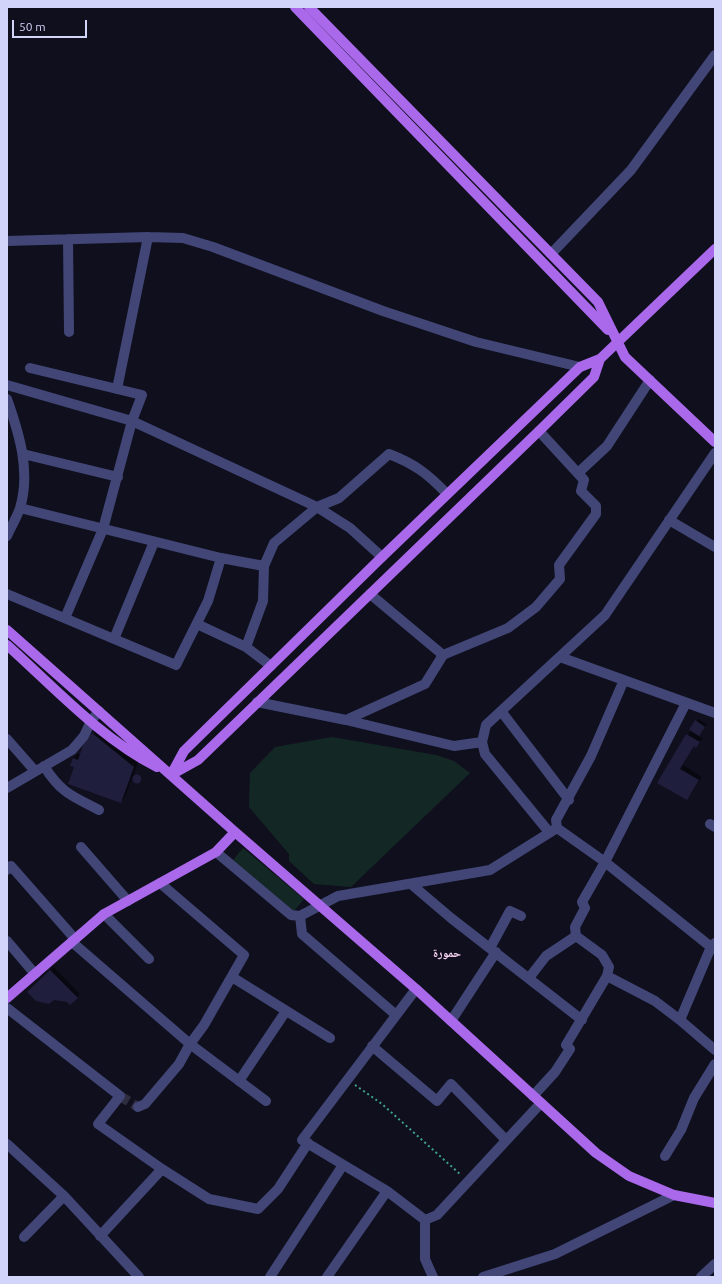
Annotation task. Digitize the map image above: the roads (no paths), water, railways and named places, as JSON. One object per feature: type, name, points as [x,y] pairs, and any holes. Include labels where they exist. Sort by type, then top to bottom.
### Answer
[{"type":"main road","points":[[295,7],[618,340]]},
{"type":"main road","points":[[309,7],[598,302],[618,340],[625,357],[715,442]]},
{"type":"main road","points":[[171,775],[184,751],[447,494],[580,368],[600,359],[715,248]]},
{"type":"main road","points":[[171,775],[198,760],[539,431],[594,377],[600,359]]},
{"type":"main road","points":[[7,630],[235,832],[416,989],[596,1153],[629,1176],[674,1195],[715,1203]]},
{"type":"main road","points":[[7,645],[91,721],[133,756],[171,775]]},
{"type":"main road","points":[[7,998],[104,914],[216,852],[235,832]]},
{"type":"street","points":[[551,254],[631,170],[715,56]]},
{"type":"street","points":[[116,389],[148,237]]},
{"type":"street","points":[[7,241],[148,237],[183,238],[213,246],[383,311],[476,342],[580,368]]},
{"type":"street","points":[[68,240],[70,332]]},
{"type":"street","points":[[30,368],[142,395],[132,421],[103,530],[65,618]]},
{"type":"street","points":[[578,473],[607,446],[650,380]]},
{"type":"street","points":[[7,385],[132,421],[317,507],[350,528],[382,557]]},
{"type":"street","points":[[7,399],[23,454],[24,475],[20,508],[7,536]]},
{"type":"street","points":[[346,720],[425,684],[443,655],[508,628],[536,607],[560,579],[559,565],[596,514],[596,506],[581,491],[584,480],[539,431]]},
{"type":"street","points":[[680,1020],[714,946],[605,862],[553,830],[485,754],[482,742],[486,725],[605,615],[715,453]]},
{"type":"street","points":[[23,454],[118,477]]},
{"type":"street","points":[[246,647],[263,601],[264,566],[274,544],[317,507],[339,498],[389,454],[410,462],[431,477],[447,494]]},
{"type":"street","points":[[20,508],[103,530],[221,558],[264,566]]},
{"type":"street","points":[[669,520],[715,547]]},
{"type":"street","points":[[114,639],[154,542]]},
{"type":"street","points":[[7,594],[176,665],[208,601],[221,558]]},
{"type":"street","points":[[370,594],[443,655]]},
{"type":"street","points":[[197,624],[246,647],[271,666]]},
{"type":"street","points":[[560,657],[715,713]]},
{"type":"street","points":[[216,852],[291,915],[300,916],[338,896],[490,870],[553,830],[556,820],[569,800],[591,756],[624,680]]},
{"type":"street","points":[[257,702],[346,720],[454,746],[482,742]]},
{"type":"street","points":[[425,1220],[437,1215],[468,1182],[506,1140],[537,1100],[570,1049],[566,1045],[607,976],[609,967],[602,955],[576,936],[575,927],[585,908],[582,902],[605,862],[686,703]]},
{"type":"street","points":[[7,788],[72,750],[84,736],[91,721],[99,711]]},
{"type":"street","points":[[501,711],[569,800]]},
{"type":"street","points":[[7,739],[70,795],[99,810]]},
{"type":"street","points":[[81,847],[128,901]]},
{"type":"street","points":[[7,870],[11,866],[74,940],[190,1044],[266,1101]]},
{"type":"street","points":[[138,1107],[145,1104],[179,1064],[190,1044],[204,1025],[244,955],[160,883]]},
{"type":"street","points":[[411,884],[451,918],[582,1020]]},
{"type":"street","points":[[451,1021],[493,950],[510,910],[520,916]]},
{"type":"street","points":[[104,914],[149,959]]},
{"type":"street","points":[[300,916],[302,934],[396,1015]]},
{"type":"street","points":[[529,978],[546,956],[576,936]]},
{"type":"street","points":[[7,941],[35,974]]},
{"type":"street","points":[[607,976],[655,1001],[715,1050]]},
{"type":"street","points":[[232,977],[330,1038]]},
{"type":"street","points":[[416,989],[302,1140],[386,1191],[425,1220]]},
{"type":"street","points":[[7,1008],[120,1096],[98,1124],[162,1169],[209,1199],[258,1209],[278,1189],[308,1144]]},
{"type":"street","points":[[239,1081],[286,1011]]},
{"type":"street","points":[[372,1046],[437,1101],[451,1084],[506,1140]]},
{"type":"street","points":[[665,1156],[681,1130],[694,1098],[715,1064]]},
{"type":"street","points":[[7,1144],[64,1196],[139,1277]]},
{"type":"street","points":[[270,1277],[343,1165]]},
{"type":"street","points":[[100,1236],[162,1169]]},
{"type":"street","points":[[327,1277],[386,1191]]},
{"type":"street","points":[[485,1277],[555,1254],[674,1195]]},
{"type":"street","points":[[24,1237],[64,1196]]},
{"type":"street","points":[[425,1220],[425,1258],[433,1277]]},
{"type":"street","points":[[701,1277],[715,1264]]},
{"type":"tunnel","points":[[120,1096],[138,1107]]},
{"type":"district","name":"حمورة","points":[[447,953]]}]
